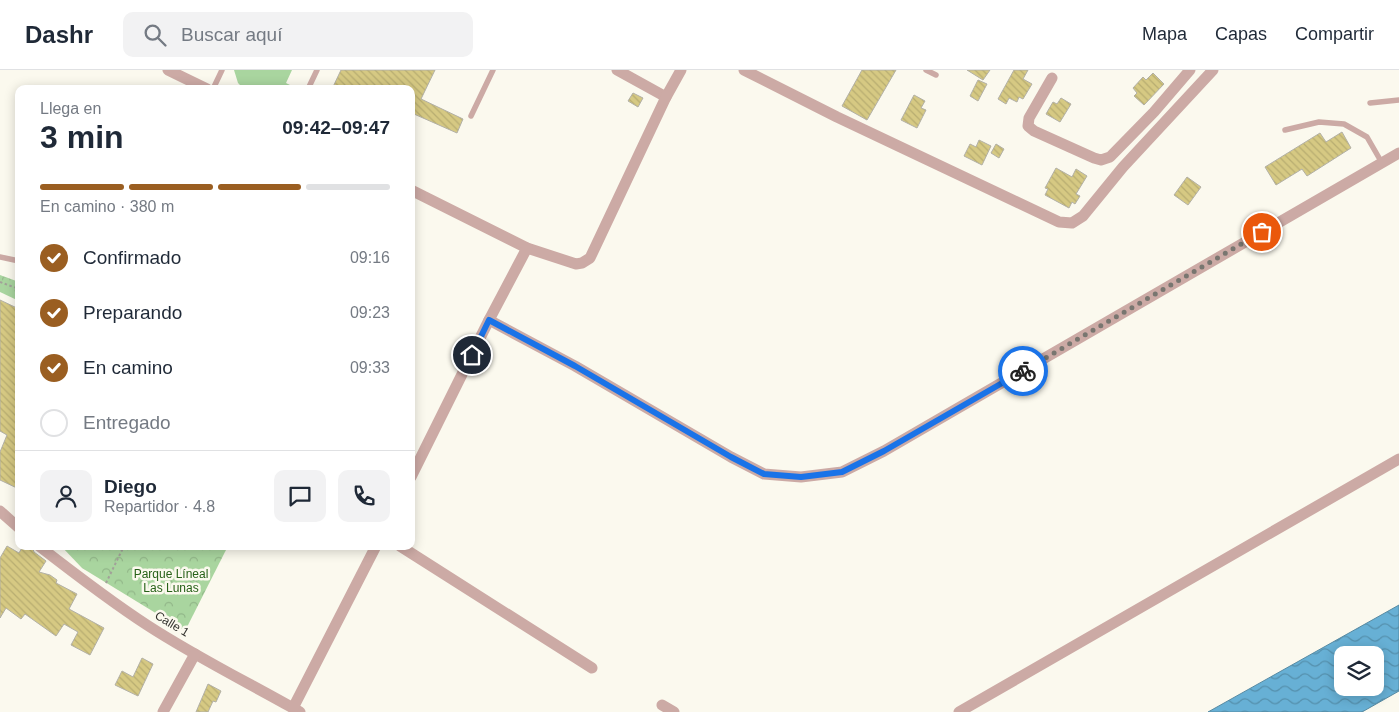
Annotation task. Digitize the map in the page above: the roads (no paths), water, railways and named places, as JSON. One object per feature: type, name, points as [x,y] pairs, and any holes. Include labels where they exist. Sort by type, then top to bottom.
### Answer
[{"type":"street","points":[[168,70],[199,85]]},
{"type":"street","points":[[618,70],[666,97]]},
{"type":"street","points":[[415,192],[526,248],[576,264],[582,263],[590,258],[666,97],[681,70]]},
{"type":"street","points":[[744,70],[837,117],[1058,222],[1072,223],[1083,216],[1123,167],[1214,70]]},
{"type":"street","points":[[1052,78],[1029,118],[1028,126],[1043,135],[1102,160],[1110,157],[1148,118],[1190,70]]},
{"type":"street","points":[[489,320],[575,366],[731,457],[764,474],[801,477],[842,472],[893,446],[1399,154]]},
{"type":"street","points":[[415,469],[526,248]]},
{"type":"street","points":[[959,712],[1399,458]]},
{"type":"street","points":[[0,511],[15,524]]},
{"type":"street","name":"Calle 1","points":[[44,550],[148,626],[297,710]]},
{"type":"street","points":[[297,710],[374,550]]},
{"type":"street","points":[[406,550],[592,668]]},
{"type":"street","points":[[163,712],[195,654]]},
{"type":"street","points":[[662,705],[674,712]]},
{"type":"lane","points":[[215,85],[222,70]]},
{"type":"lane","points":[[310,85],[317,70]]},
{"type":"lane","points":[[471,116],[493,70]]},
{"type":"lane","points":[[926,70],[936,75]]},
{"type":"lane","points":[[1370,103],[1399,100]]},
{"type":"lane","points":[[1285,130],[1320,122],[1344,124],[1367,137],[1382,163]]},
{"type":"lane","points":[[0,257],[15,260]]},
{"type":"water","points":[[1399,605],[1399,691],[1362,712],[1208,712]]},
{"type":"park label","name":"Parque Líneal Las Lunas","points":[[171,581]]}]
